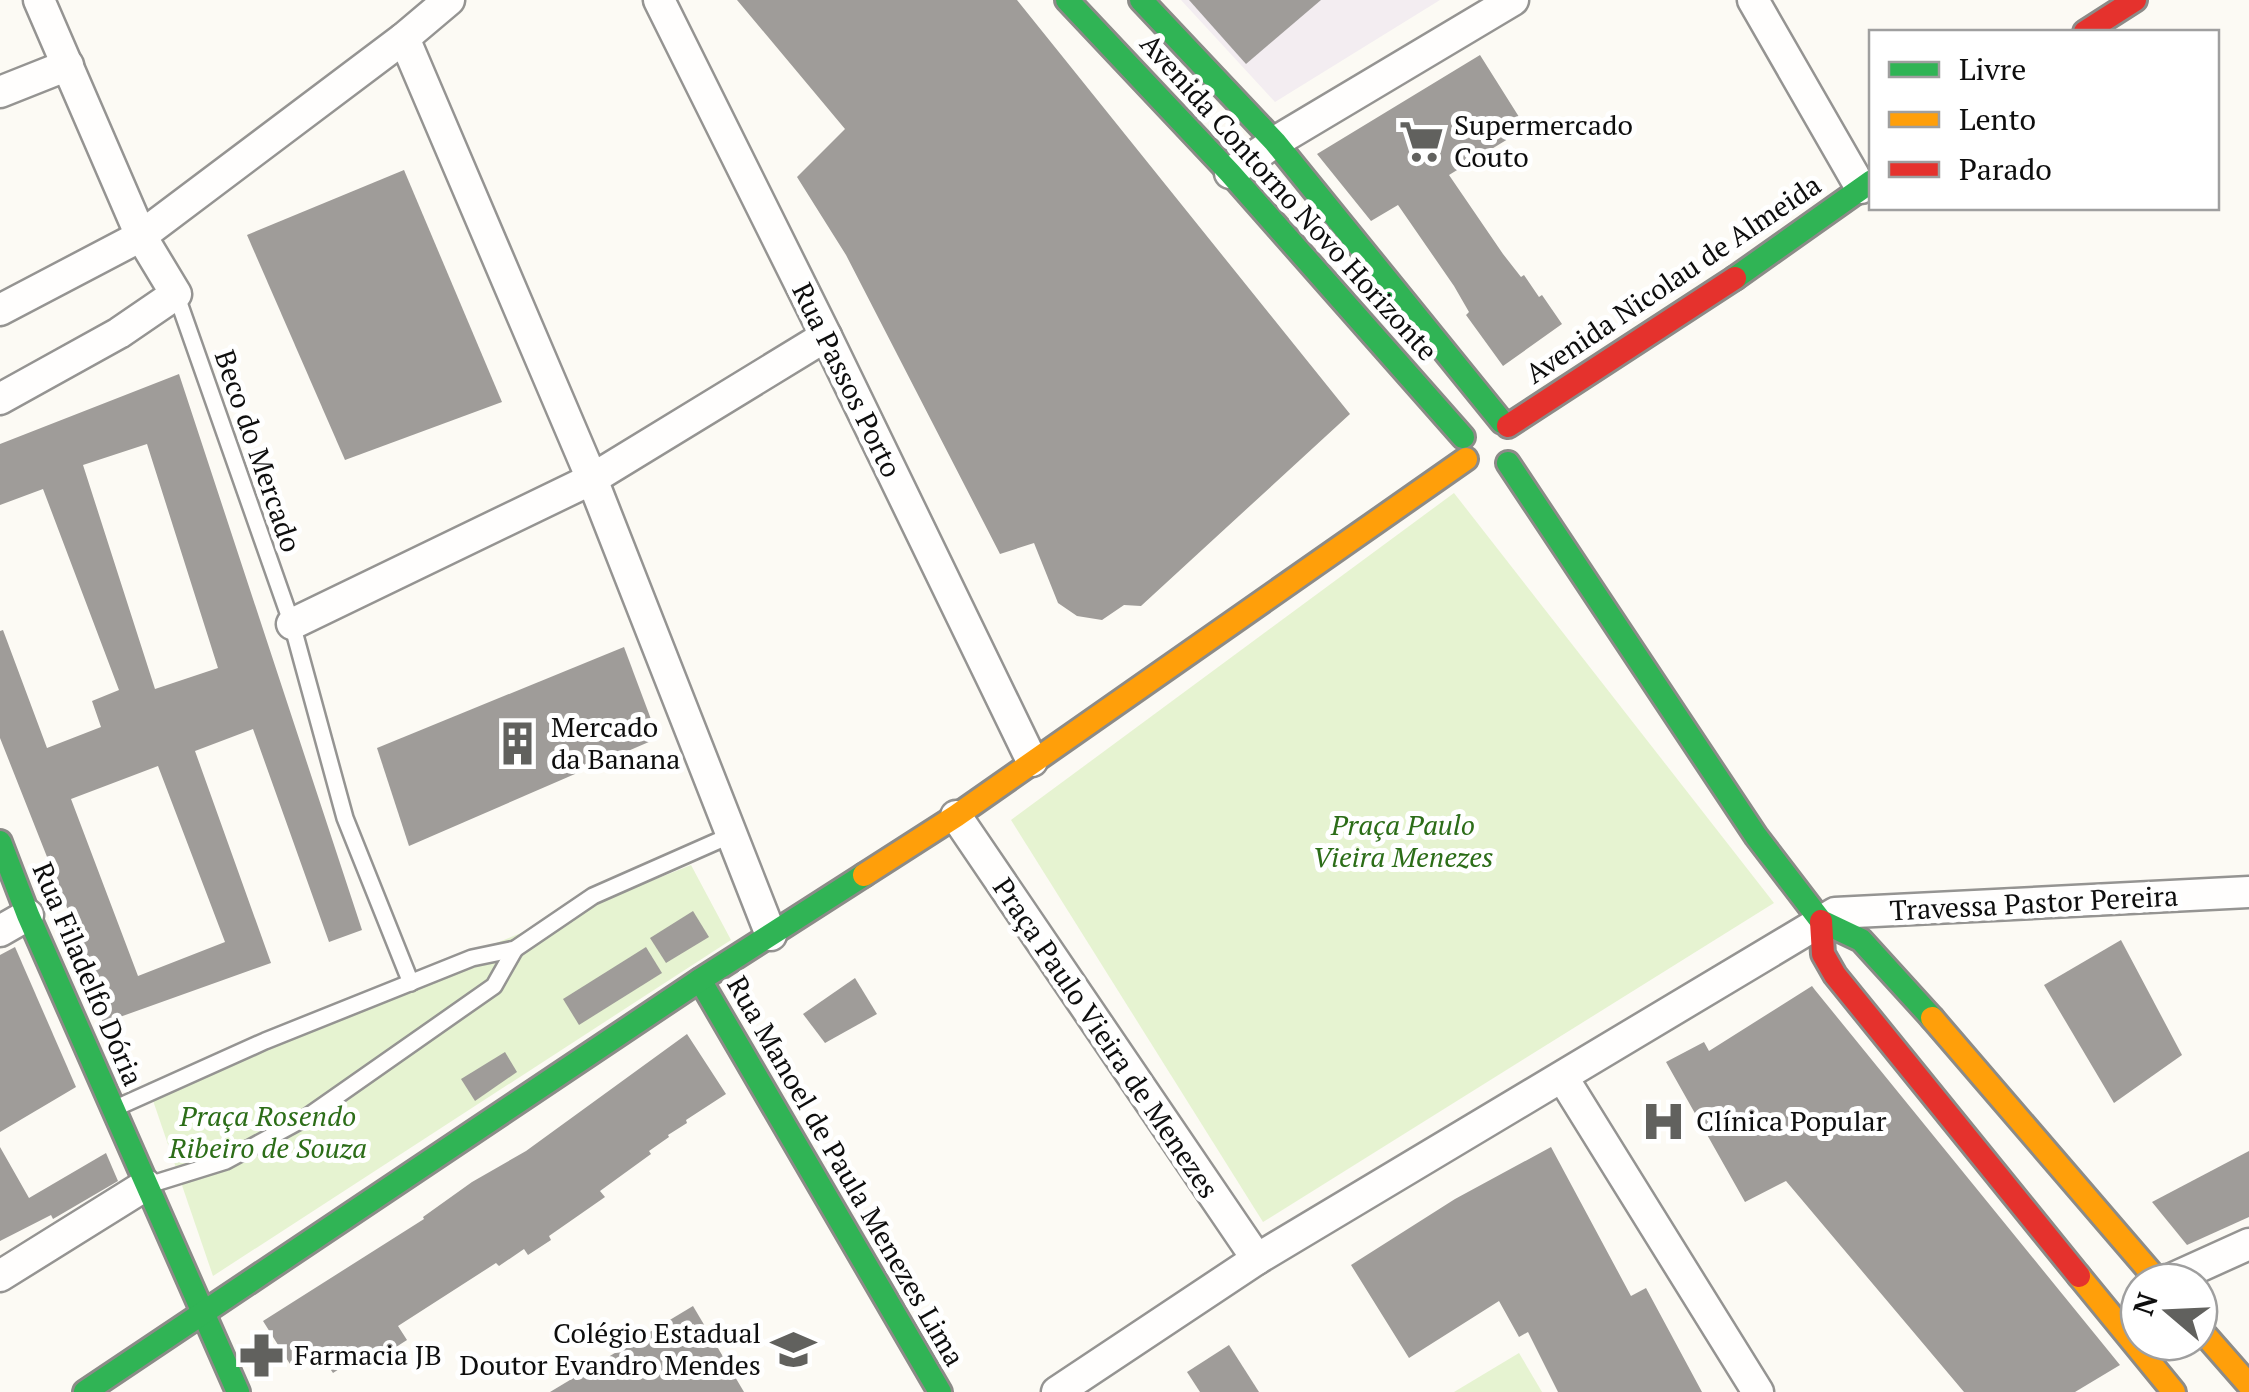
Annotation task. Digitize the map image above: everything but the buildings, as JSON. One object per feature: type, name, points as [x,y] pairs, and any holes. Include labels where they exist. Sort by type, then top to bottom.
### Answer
[{"type":"main road","name":"Avenida Contorno Novo Horizonte","points":[[1067,0],[1230,173],[1464,448]]},
{"type":"main road","name":"Avenida Contorno Novo Horizonte","points":[[1141,0],[1274,142],[1505,424]]},
{"type":"main road","points":[[2088,30],[2135,0]]},
{"type":"main road","name":"Avenida Nicolau de Almeida","points":[[1505,424],[1722,287],[1866,185]]},
{"type":"main road","points":[[86,1392],[700,980],[956,816],[1464,448],[1479,420],[1505,424],[1515,444],[1508,463],[1486,472],[1464,448]]},
{"type":"main road","points":[[1508,463],[1756,836],[1820,921],[1862,940],[2145,1262]]},
{"type":"main road","name":"Rua Filadelfo Dória","points":[[0,842],[28,916],[146,1186]]},
{"type":"main road","points":[[1820,921],[1823,954],[1835,975],[2173,1392]]},
{"type":"main road","name":"Rua Manoel de Paula Menezes Lima","points":[[700,980],[940,1392]]},
{"type":"main road","points":[[146,1186],[238,1392]]},
{"type":"main road","points":[[2219,1351],[2249,1385]]},
{"type":"street","points":[[0,399],[119,333],[176,294],[140,236],[40,0]]},
{"type":"street","points":[[0,310],[140,236],[449,0]]},
{"type":"street","name":"Rua Passos Porto","points":[[659,0],[1032,761]]},
{"type":"street","points":[[1230,173],[1274,142],[1512,0]]},
{"type":"street","points":[[1753,0],[1866,185]]},
{"type":"street","points":[[404,38],[592,480],[770,935]]},
{"type":"street","points":[[0,92],[68,64]]},
{"type":"street","points":[[292,624],[592,480],[826,336]]},
{"type":"street","name":"Praça Paulo Vieira de Menezes","points":[[956,816],[1256,1259]]},
{"type":"street","name":"Travessa Pastor Pereira","points":[[1820,921],[1836,913],[2249,892]]},
{"type":"street","points":[[0,931],[28,916]]},
{"type":"street","points":[[1057,1392],[1256,1259],[1820,921]]},
{"type":"street","points":[[1563,1078],[1758,1392]]},
{"type":"street","points":[[0,1276],[146,1186]]},
{"type":"street","points":[[2208,1262],[2249,1244]]},
{"type":"lane","name":"Beco do Mercado","points":[[176,294],[292,624],[344,818],[411,982]]},
{"type":"lane","points":[[113,1109],[411,982],[472,958],[515,949],[593,896],[729,836]]},
{"type":"lane","points":[[146,1186],[226,1161],[307,1116],[494,986],[515,949]]},
{"type":"shaded area","points":[[1181,0],[1440,0],[1275,102]]},
{"type":"green space","name":"Praça Paulo Vieira Menezes","points":[[1454,493],[1774,903],[1263,1222],[1011,820]]},
{"type":"green space","name":"Praça Rosendo Ribeiro de Souza","points":[[691,865],[731,940],[213,1276],[147,1083]]},
{"type":"green space","points":[[1519,1353],[1542,1392],[1454,1392]]},
{"type":"traffic: fast","points":[[1067,0],[1230,173],[1463,437]]},
{"type":"traffic: fast","points":[[1141,0],[1275,142],[1502,422]]},
{"type":"traffic: fast","points":[[1735,278],[1869,183]]},
{"type":"traffic: fast","points":[[1508,463],[1756,836],[1821,921],[1861,940],[1932,1018]]},
{"type":"traffic: fast","points":[[0,842],[28,915],[238,1392]]},
{"type":"traffic: fast","points":[[85,1392],[700,980],[864,875]]},
{"type":"traffic: fast","points":[[700,980],[940,1392]]},
{"type":"traffic: slow","points":[[864,875],[956,816],[1466,459]]},
{"type":"traffic: slow","points":[[1932,1018],[2142,1262]]},
{"type":"traffic: slow","points":[[2079,1276],[2174,1392]]},
{"type":"traffic: slow","points":[[2219,1351],[2249,1385]]},
{"type":"traffic: jam","points":[[2088,30],[2135,0]]},
{"type":"traffic: jam","points":[[1508,426],[1735,278]]},
{"type":"traffic: jam","points":[[1821,921],[1823,954],[1835,975],[2079,1276]]},
{"type":"place","name":"Supermercado Couto","points":[[1421,141]]},
{"type":"place","name":"Mercado da Banana","points":[[518,743]]},
{"type":"place","name":"Clínica Popular","points":[[1663,1121]]},
{"type":"place","name":"Colégio Estadual Doutor Evandro Mendes","points":[[794,1349]]},
{"type":"place","name":"Farmacia JB","points":[[261,1355]]}]
